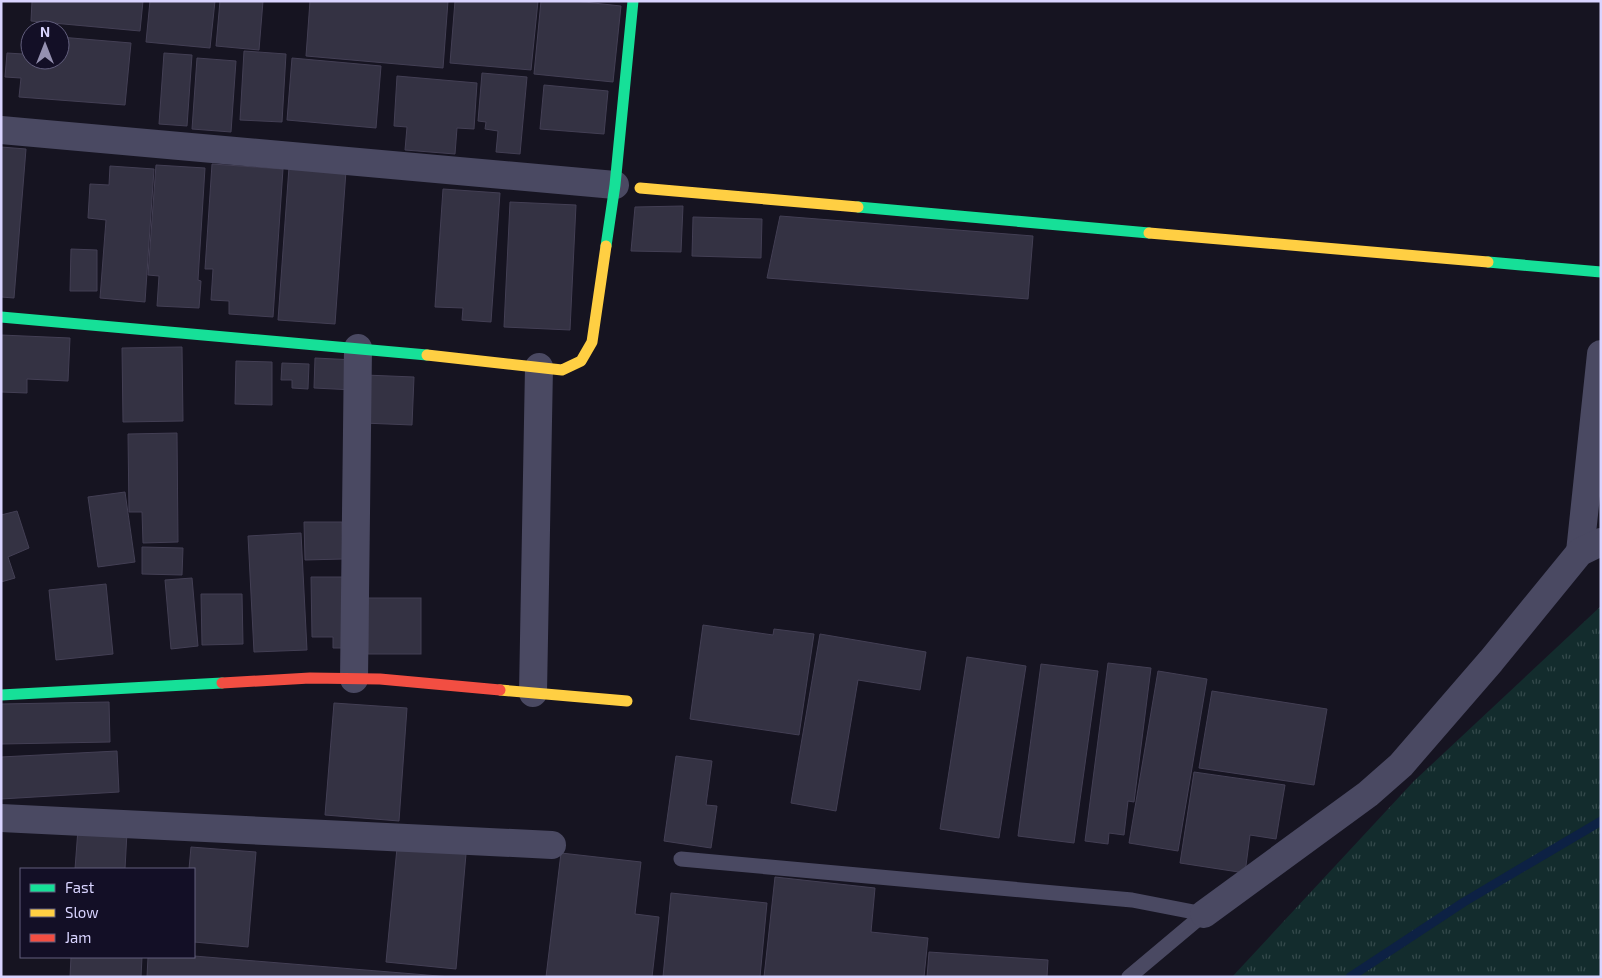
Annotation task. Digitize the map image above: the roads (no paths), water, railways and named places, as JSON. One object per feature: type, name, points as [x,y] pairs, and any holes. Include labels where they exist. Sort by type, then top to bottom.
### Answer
[{"type":"street","points":[[1,317],[358,348],[562,370],[581,361],[592,342],[628,187],[633,1]]},
{"type":"street","points":[[1,130],[1601,272]]},
{"type":"street","points":[[354,679],[358,348]]},
{"type":"street","points":[[1204,914],[1368,794],[1401,765],[1590,547],[1601,354]]},
{"type":"street","points":[[533,693],[539,367]]},
{"type":"street","points":[[1,695],[310,678],[380,679],[627,701]]},
{"type":"street","points":[[1,818],[552,845]]},
{"type":"lane","points":[[681,859],[1132,900],[1204,914]]},
{"type":"lane","points":[[1129,977],[1204,914]]},
{"type":"waterway","points":[[1350,977],[1464,902],[1601,821]]}]
